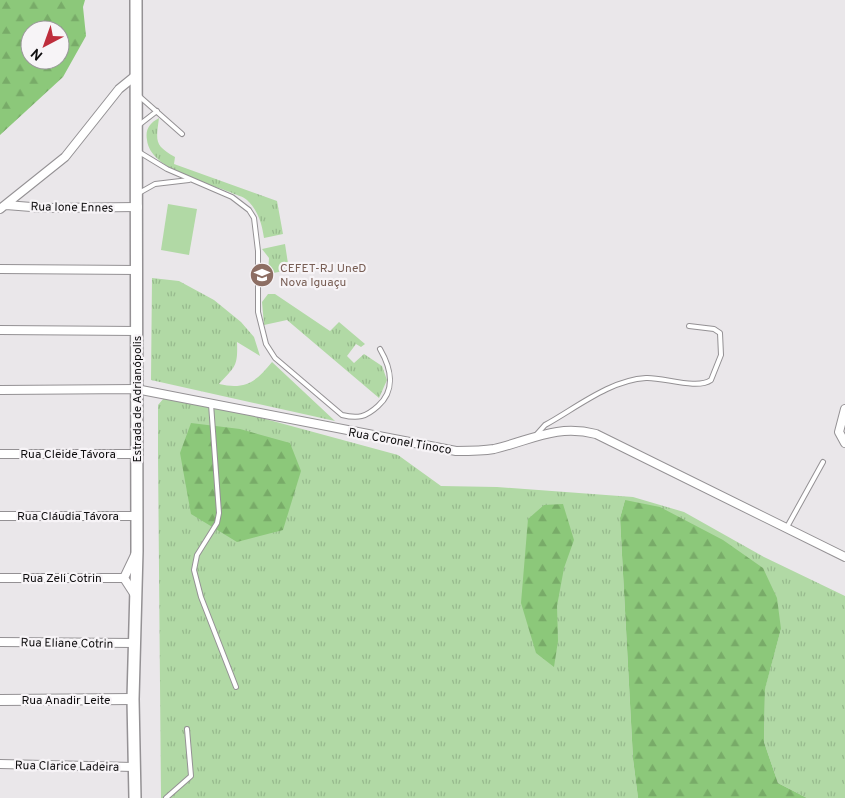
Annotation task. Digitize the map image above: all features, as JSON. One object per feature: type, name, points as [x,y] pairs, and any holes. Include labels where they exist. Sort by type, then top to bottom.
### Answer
[{"type":"main road","name":"Estrada de Adrianópolis","points":[[135,798],[133,699],[138,551],[136,516],[138,151],[135,76],[136,0]]},
{"type":"main road","name":"Rua Anadir Leite","points":[[0,700],[133,699]]},
{"type":"street","points":[[3,207],[65,157],[119,89],[135,76]]},
{"type":"street","name":"Rua Ione Ennes","points":[[3,207],[138,207]]},
{"type":"street","points":[[0,269],[138,270]]},
{"type":"street","points":[[0,330],[137,331]]},
{"type":"street","name":"Rua Coronel Tinoco","points":[[0,390],[136,389],[456,451],[494,449],[536,435],[572,430],[596,434],[845,557]]},
{"type":"street","points":[[845,409],[839,432],[845,443]]},
{"type":"street","name":"Rua Cleide Távora","points":[[0,454],[137,454]]},
{"type":"street","name":"Rua Cláudia Távora","points":[[0,516],[136,516]]},
{"type":"street","points":[[136,596],[124,578],[138,551]]},
{"type":"street","name":"Rua Zeli Cotrin","points":[[0,578],[124,578]]},
{"type":"street","name":"Rua Eliane Cotrin","points":[[0,642],[135,643]]},
{"type":"street","name":"Rua Clarice Ladeira","points":[[0,764],[134,767]]},
{"type":"lane","points":[[136,92],[182,134]]},
{"type":"lane","points":[[136,128],[157,112]]},
{"type":"lane","points":[[138,151],[158,165],[232,197],[249,210],[254,218],[258,251],[258,312],[266,344],[275,358],[342,415],[355,418],[367,416],[382,402],[389,392],[388,363],[380,349]]},
{"type":"lane","points":[[137,195],[155,184],[189,180]]},
{"type":"lane","points":[[536,435],[545,425],[615,386],[646,378],[701,384],[711,380],[721,355],[720,333],[714,328],[690,326]]},
{"type":"lane","points":[[211,404],[219,513],[217,523],[197,555],[194,570],[201,597],[236,687]]},
{"type":"lane","points":[[787,527],[823,462]]},
{"type":"lane","points":[[166,798],[191,776],[187,729]]},
{"type":"green space","points":[[0,0],[85,0],[83,7],[86,36],[70,65],[70,20],[20,20],[20,70],[67,70],[63,77],[0,135]]},
{"type":"green space","points":[[159,118],[158,142],[163,149],[175,157],[174,164],[277,201],[283,234],[264,238],[257,213],[245,199],[181,174],[158,159],[150,150],[147,133],[153,122]]},
{"type":"green space","points":[[168,204],[197,209],[189,255],[161,250]]},
{"type":"green space","points":[[285,244],[289,270],[268,274],[269,258],[262,249]]},
{"type":"green space","points":[[152,278],[179,281],[214,300],[241,322],[254,337],[260,356],[237,342],[236,362],[219,384],[236,386],[249,383],[261,375],[272,362],[335,421],[151,380]]},
{"type":"green space","points":[[268,294],[275,294],[330,331],[339,322],[365,344],[361,347],[356,344],[347,356],[354,363],[364,354],[382,366],[387,380],[379,398],[287,320],[264,325],[262,302]]},
{"type":"green space","points":[[164,398],[258,417],[398,455],[441,486],[497,487],[633,497],[684,512],[764,557],[845,596],[845,798],[807,798],[778,783],[764,742],[765,688],[781,629],[625,500],[620,518],[633,759],[638,798],[161,798],[158,405]]},
{"type":"green space","points":[[191,423],[240,429],[290,443],[301,471],[283,530],[237,542],[191,514],[180,453]]},
{"type":"green space","points":[[625,500],[660,507],[723,540],[763,568],[777,598],[781,629],[765,689],[764,742],[778,783],[807,798],[638,798],[633,759],[620,518]]},
{"type":"green space","points":[[563,504],[574,540],[564,568],[557,606],[558,641],[554,667],[536,653],[521,603],[528,519],[544,505]]},
{"type":"place","name":"CEFET-RJ UneD Nova Iguaçu","points":[[262,275]]}]
